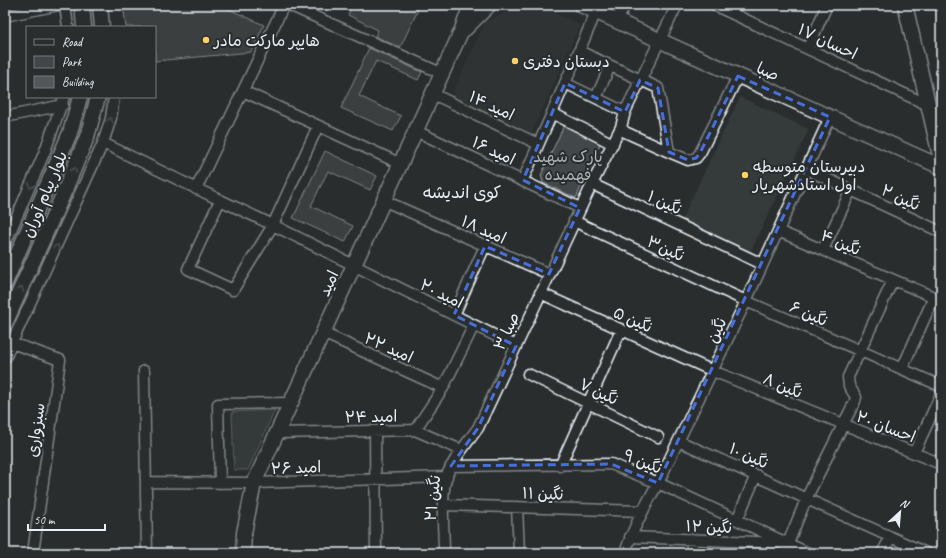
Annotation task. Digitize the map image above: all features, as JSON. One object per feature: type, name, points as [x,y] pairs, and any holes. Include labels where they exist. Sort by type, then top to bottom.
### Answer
[{"type":"main road","points":[[82,5],[84,26]]},
{"type":"main road","points":[[100,5],[102,26]]},
{"type":"main road","name":"امید","points":[[243,553],[244,533],[254,483],[402,164],[461,32],[471,5]]},
{"type":"main road","points":[[461,32],[489,5]]},
{"type":"main road","name":"صبا","points":[[581,5],[941,167]]},
{"type":"main road","points":[[905,5],[941,160]]},
{"type":"main road","name":"بلوار پیام آوران","points":[[5,283],[70,133],[80,98]]},
{"type":"main road","name":"بلوار پیام آوران","points":[[5,324],[76,164],[87,137],[98,98]]},
{"type":"street","points":[[5,16],[59,5]]},
{"type":"street","points":[[65,5],[68,26]]},
{"type":"street","points":[[196,188],[284,5]]},
{"type":"street","points":[[289,5],[442,74]]},
{"type":"street","points":[[617,21],[625,5]]},
{"type":"street","points":[[574,221],[621,127],[625,112],[677,5]]},
{"type":"street","points":[[808,48],[827,5]]},
{"type":"street","name":"احسان ۱۷","points":[[716,6],[928,105]]},
{"type":"street","points":[[523,180],[596,12]]},
{"type":"street","points":[[579,51],[658,88],[670,152]]},
{"type":"street","points":[[596,98],[610,66]]},
{"type":"street","points":[[621,127],[625,132],[688,160],[696,158],[738,76]]},
{"type":"street","points":[[565,83],[625,112]]},
{"type":"street","points":[[243,91],[402,164]]},
{"type":"street","name":"امید ۱۴","points":[[433,94],[538,144]]},
{"type":"street","points":[[5,358],[103,143],[111,118],[114,98]]},
{"type":"street","points":[[5,117],[63,101]]},
{"type":"street","points":[[5,244],[45,151],[63,101]]},
{"type":"street","points":[[552,113],[612,144]]},
{"type":"street","name":"نگین","points":[[625,553],[630,537],[642,511],[658,484],[713,372],[830,117]]},
{"type":"street","points":[[220,200],[188,269],[233,290],[273,224],[318,126]]},
{"type":"street","name":"امید ۱۶","points":[[416,130],[580,208]]},
{"type":"street","name":"امید ۲۰","points":[[103,143],[273,224],[516,346]]},
{"type":"street","name":"نگین ۲","points":[[806,169],[941,232]]},
{"type":"street","name":"نگین ۱","points":[[592,184],[762,264]]},
{"type":"street","points":[[823,250],[851,190]]},
{"type":"street","name":"امید ۱۸","points":[[385,201],[549,274]]},
{"type":"street","name":"صبا ۳","points":[[461,450],[478,428],[574,221]]},
{"type":"street","name":"نگین۳","points":[[574,221],[746,301]]},
{"type":"street","name":"نگین ۴","points":[[778,231],[938,299]]},
{"type":"street","points":[[454,316],[485,246]]},
{"type":"street","points":[[786,548],[807,497],[856,397],[847,381],[893,280]]},
{"type":"street","name":"نگین ۵","points":[[540,293],[713,372]]},
{"type":"street","points":[[902,369],[938,299]]},
{"type":"street","name":"نگین ۶","points":[[746,301],[941,386]]},
{"type":"street","points":[[415,430],[443,388],[474,325]]},
{"type":"street","points":[[560,466],[621,330]]},
{"type":"street","name":"امید ۲۲","points":[[323,333],[443,388]]},
{"type":"street","name":"سبزواری","points":[[12,343],[60,360],[33,553]]},
{"type":"street","points":[[144,371],[147,553]]},
{"type":"street","name":"نگین ۸","points":[[713,372],[842,426]]},
{"type":"street","name":"نگین ۷","points":[[528,374],[658,436]]},
{"type":"street","points":[[914,453],[941,394]]},
{"type":"street","points":[[220,483],[218,404],[291,403]]},
{"type":"street","name":"احسان ۲۰","points":[[842,426],[941,464]]},
{"type":"street","name":"امید ۲۴","points":[[277,433],[415,430],[461,450]]},
{"type":"street","points":[[375,432],[376,553]]},
{"type":"street","name":"نگین ۱۰","points":[[679,441],[807,497],[926,553]]},
{"type":"street","name":"نگین ۲۱","points":[[444,553],[444,505],[447,477],[451,466],[461,450]]},
{"type":"street","name":"نگین ۹","points":[[451,466],[560,466],[611,464],[737,520],[786,548],[808,553]]},
{"type":"street","points":[[737,520],[756,475]]},
{"type":"street","name":"امید ۲۶","points":[[146,482],[254,483],[447,477]]},
{"type":"street","name":"نگین ۱۱","points":[[444,505],[642,511]]},
{"type":"street","points":[[517,507],[519,553]]},
{"type":"street","name":"نگین ۱۲","points":[[630,537],[786,548]]},
{"type":"street","points":[[882,553],[891,537]]},
{"type":"street","points":[[692,541],[692,553]]},
{"type":"highlighted area","points":[[738,76],[830,117],[658,483],[611,464],[451,466],[478,428],[516,346],[454,315],[485,246],[549,274],[580,208],[523,180],[565,83],[625,112],[640,80],[658,88],[669,152],[688,160],[696,158],[700,153]]},
{"type":"shaded area","name":"دبستان دفتری","points":[[522,5],[537,5],[580,25],[531,134],[451,97],[485,22]]},
{"type":"shaded area","name":"دبیرستان متوسطه اول استادشهریار","points":[[740,97],[809,129],[750,253],[681,221]]},
{"type":"green space","name":"پارک شهید فهمیده","points":[[567,119],[604,135],[576,198],[543,183],[541,175]]},
{"type":"green space","points":[[275,410],[248,470],[234,470],[232,412]]},
{"type":"building","name":"هایپر مارکت مادر","points":[[123,5],[220,5],[264,25],[251,52],[156,61],[156,26],[126,26]]},
{"type":"building","points":[[352,5],[409,5],[418,10],[400,48],[375,36],[378,30],[348,15]]},
{"type":"building","points":[[369,48],[422,72],[418,80],[376,61],[359,96],[401,116],[393,131],[341,108]]},
{"type":"building","points":[[325,151],[377,176],[370,190],[328,171],[311,206],[353,226],[345,242],[293,218]]},
{"type":"place","name":"هایپر مارکت مادر","points":[[206,40]]},
{"type":"place","name":"دبستان دفتری","points":[[515,61]]},
{"type":"place","name":"دبیرستان متوسطه اول استادشهریار","points":[[745,175]]},
{"type":"district","name":"کوی اندیشه","points":[[462,192]]}]
